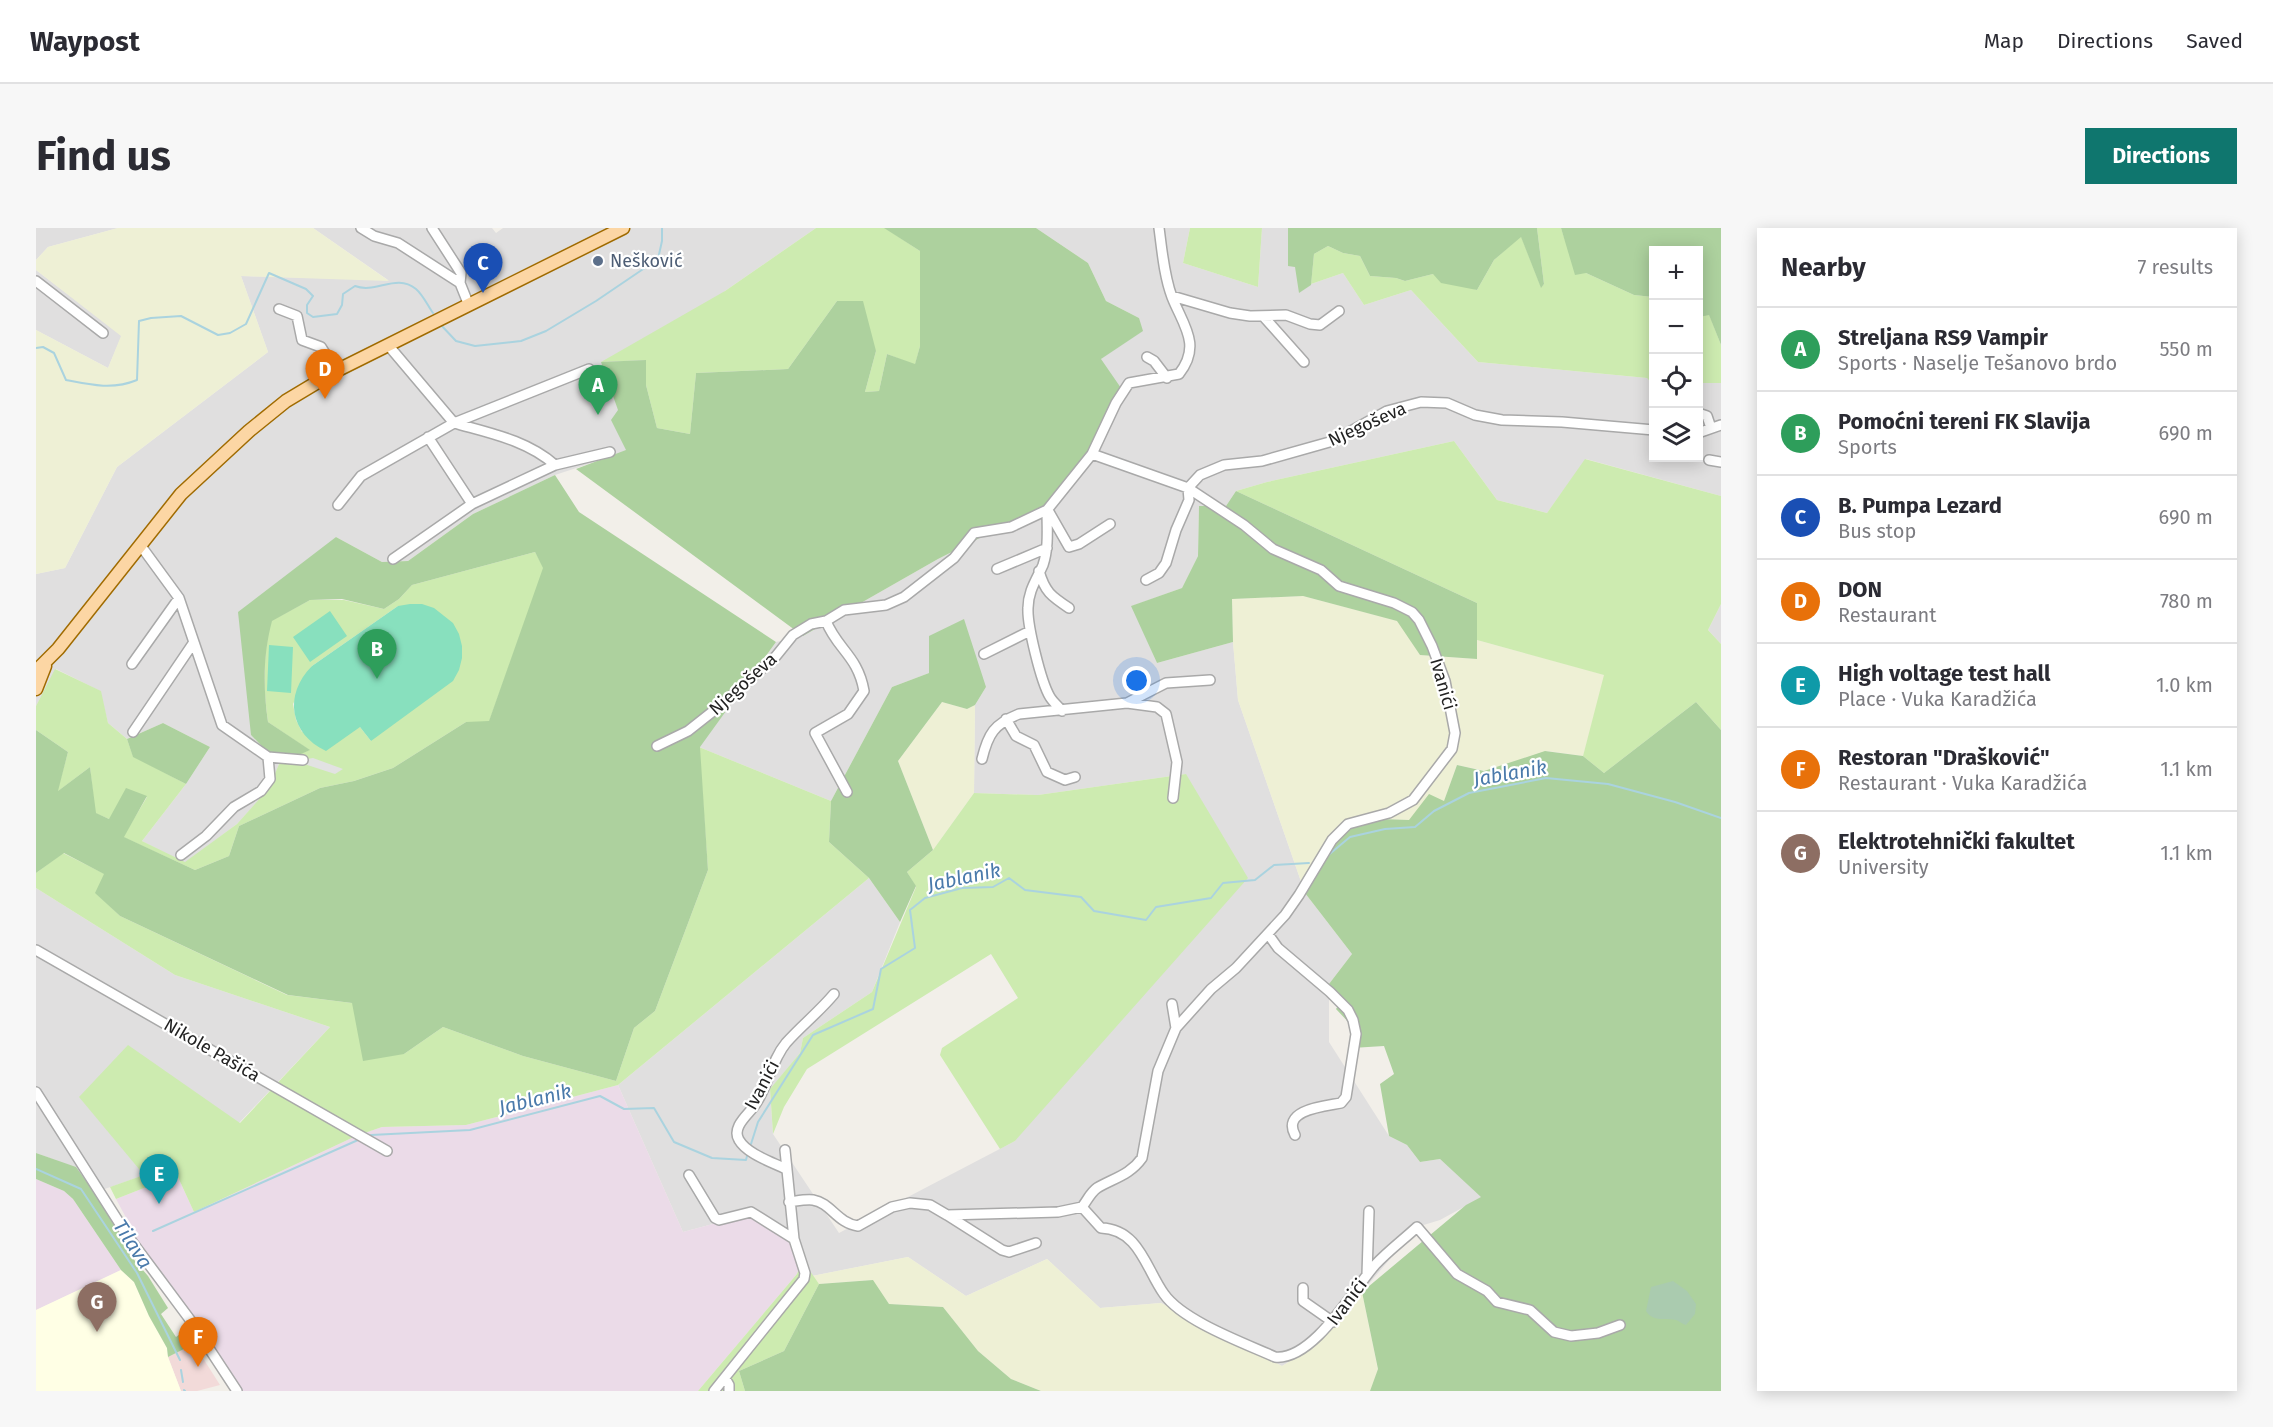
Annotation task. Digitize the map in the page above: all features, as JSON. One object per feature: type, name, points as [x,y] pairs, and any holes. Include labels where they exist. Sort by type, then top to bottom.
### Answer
[{"type":"main road","points":[[36,671],[47,662],[181,494],[286,400],[336,371],[468,303],[623,228]]},
{"type":"main road","points":[[36,689],[47,662]]},
{"type":"street","points":[[361,228],[374,236],[398,243],[460,283]]},
{"type":"street","points":[[432,228],[461,273],[460,283],[468,303]]},
{"type":"street","points":[[1147,357],[1154,361],[1167,378],[1179,374],[1186,366],[1190,352],[1189,334],[1172,296],[1159,228]]},
{"type":"street","points":[[36,281],[103,333]]},
{"type":"street","points":[[1172,296],[1230,314],[1286,315],[1310,324],[1320,325],[1339,311]]},
{"type":"street","points":[[279,309],[297,316],[302,340],[321,347],[336,371]]},
{"type":"street","points":[[1263,316],[1304,362]]},
{"type":"street","points":[[388,345],[454,423],[524,444],[542,453],[555,465]]},
{"type":"street","points":[[338,505],[361,476],[428,437],[454,423],[589,369]]},
{"type":"street","name":"Njegoševa","points":[[657,746],[688,731],[726,701],[776,656],[793,635],[811,624],[826,621],[844,610],[886,605],[904,597],[954,558],[974,533],[1011,527],[1047,510],[1092,454],[1116,403],[1129,383],[1167,378]]},
{"type":"street","name":"Njegoševa","points":[[1188,488],[1200,475],[1216,468],[1230,464],[1262,461],[1333,441],[1387,411],[1421,402],[1447,403],[1475,415],[1502,420],[1562,422],[1649,430]]},
{"type":"street","points":[[1703,414],[1707,416],[1711,428]]},
{"type":"street","points":[[1703,431],[1721,426]]},
{"type":"street","points":[[428,437],[472,504]]},
{"type":"street","points":[[393,559],[472,504],[555,465],[610,452]]},
{"type":"street","points":[[1092,454],[1188,488],[1189,500],[1176,530],[1166,563],[1159,573],[1146,580]]},
{"type":"street","points":[[1709,460],[1721,462]]},
{"type":"street","name":"Ivanići","points":[[1188,488],[1244,525],[1273,549],[1321,570],[1339,586],[1394,603],[1412,612],[1419,620],[1432,646],[1445,681],[1455,733],[1452,749],[1413,800],[1389,813],[1348,824],[1332,840],[1299,895],[1268,934],[1236,968],[1210,989],[1176,1028],[1158,1071],[1142,1158],[1135,1168],[1093,1191],[1082,1207],[1101,1228],[1112,1228],[1131,1240],[1141,1253],[1163,1293],[1176,1308],[1275,1357],[1283,1358],[1297,1351],[1326,1330],[1367,1275],[1391,1249],[1417,1227],[1457,1274],[1487,1291],[1497,1302],[1530,1311],[1554,1332],[1571,1336],[1598,1333],[1620,1325]]},
{"type":"street","points":[[1047,510],[1069,547],[1079,544],[1110,524]]},
{"type":"street","points":[[1047,510],[1047,548],[1032,585],[1028,608],[1030,631],[1050,696],[1062,711]]},
{"type":"street","points":[[141,546],[179,598],[222,725],[268,757],[303,760]]},
{"type":"street","points":[[997,569],[1047,548]]},
{"type":"street","points":[[1039,571],[1043,586],[1048,593],[1069,608]]},
{"type":"street","points":[[132,664],[179,598]]},
{"type":"street","points":[[826,621],[856,664],[864,691],[848,714],[815,733],[847,792]]},
{"type":"street","points":[[984,654],[1030,631]]},
{"type":"street","points":[[133,732],[194,642]]},
{"type":"street","points":[[1127,703],[1166,683],[1210,680]]},
{"type":"street","points":[[982,759],[988,737],[1006,719],[1019,714],[1127,703],[1157,707],[1166,714],[1177,762],[1173,798]]},
{"type":"street","points":[[1006,719],[1016,736],[1034,745],[1047,772],[1065,780],[1075,777]]},
{"type":"street","points":[[181,855],[206,836],[234,807],[261,791],[270,779],[268,757]]},
{"type":"street","points":[[1268,934],[1278,948],[1315,978],[1348,1010],[1356,1034],[1346,1098],[1341,1103],[1312,1107],[1303,1112],[1293,1122],[1292,1130],[1295,1134]]},
{"type":"street","name":"Nikole Pašića","points":[[36,950],[387,1151]]},
{"type":"street","name":"Ivanići","points":[[786,1169],[747,1149],[739,1140],[738,1128],[756,1104],[784,1045],[822,1009],[834,994]]},
{"type":"street","points":[[1173,1004],[1176,1028]]},
{"type":"street","points":[[36,1092],[127,1235],[191,1321],[237,1391]]},
{"type":"street","points":[[714,1391],[804,1280],[805,1273],[794,1239],[785,1150]]},
{"type":"street","points":[[689,1175],[715,1218],[719,1220],[751,1212],[794,1239]]},
{"type":"street","points":[[789,1202],[815,1200],[824,1204],[843,1222],[858,1226],[899,1204],[924,1203],[948,1215],[1002,1250],[1009,1252],[1036,1243]]},
{"type":"street","points":[[948,1215],[1058,1212],[1082,1207]]},
{"type":"street","points":[[1367,1275],[1369,1211]]},
{"type":"street","points":[[1303,1288],[1304,1302],[1333,1322]]},
{"type":"street","points":[[724,1378],[729,1385],[729,1391]]},
{"type":"shaded area","points":[[36,228],[118,228],[48,247],[36,260]]},
{"type":"shaded area","points":[[118,228],[313,228],[389,281],[241,276],[268,352],[117,467],[65,568],[36,574],[36,330],[108,368],[121,336],[36,270],[36,260],[48,247]]},
{"type":"shaded area","points":[[313,228],[492,228],[496,233],[503,228],[816,228],[725,291],[618,410],[628,451],[555,475],[473,514],[408,561],[382,562],[336,537],[251,735],[279,764],[270,788],[237,824],[185,863],[142,841],[186,784],[210,747],[163,723],[127,739],[108,723],[100,691],[56,669],[36,706],[36,574],[65,568],[117,467],[268,352],[241,276],[388,280]]},
{"type":"shaded area","points":[[1036,228],[1190,228],[1183,263],[1258,287],[1262,228],[1288,228],[1295,267],[1311,284],[1343,273],[1364,305],[1411,290],[1478,362],[1647,378],[1649,380],[1649,462],[1703,462],[1703,383],[1721,383],[1721,496],[1586,459],[1547,513],[1497,500],[1454,441],[1267,482],[1236,491],[1226,506],[1199,506],[1198,556],[1182,588],[1132,606],[1157,663],[1233,642],[1238,700],[1305,893],[1352,954],[1329,984],[1329,1042],[1389,1136],[1407,1145],[1420,1162],[1440,1159],[1482,1197],[1440,1220],[1417,1227],[1362,1292],[1297,1357],[1282,1366],[1161,1303],[1100,1308],[1047,1259],[966,1296],[908,1257],[812,1276],[810,1271],[750,1214],[683,1232],[618,1085],[869,878],[900,922],[872,992],[803,1038],[800,1053],[770,1090],[773,1134],[839,1233],[1015,1141],[1186,774],[1038,795],[974,793],[975,705],[986,687],[929,673],[892,687],[831,801],[699,747],[776,642],[803,636],[938,559],[1049,503],[1101,359],[1139,318],[1106,301],[1088,263]]},
{"type":"shaded area","points":[[36,270],[122,335],[108,368],[36,330]]},
{"type":"shaded area","points":[[1303,596],[1398,621],[1420,655],[1476,659],[1477,640],[1605,675],[1583,756],[1548,751],[1486,771],[1457,765],[1444,801],[1409,820],[1381,819],[1305,893],[1238,700],[1232,599]]},
{"type":"shaded area","points":[[1721,604],[1721,644],[1708,630]]},
{"type":"shaded area","points":[[942,702],[967,709],[975,705],[974,793],[933,850],[898,761]]},
{"type":"shaded area","points":[[313,758],[343,769],[335,774],[295,761]]},
{"type":"shaded area","points":[[36,888],[175,975],[330,1027],[239,1123],[128,1046],[80,1097],[145,1175],[96,1192],[55,1160],[36,1153]]},
{"type":"shaded area","points":[[618,1085],[683,1232],[750,1214],[791,1241],[799,1269],[698,1391],[239,1391],[127,1235],[130,1225],[116,1199],[177,1175],[194,1212],[356,1136],[382,1127],[466,1125]]},
{"type":"shaded area","points":[[36,1179],[64,1191],[73,1199],[121,1270],[36,1310]]},
{"type":"shaded area","points":[[908,1257],[966,1296],[1047,1259],[1100,1308],[1161,1303],[1282,1366],[1297,1357],[1362,1292],[1378,1370],[1370,1391],[1041,1391],[1011,1379],[978,1351],[943,1307],[889,1304],[872,1280],[819,1284],[812,1276]]},
{"type":"shaded area","points":[[121,1270],[134,1282],[167,1348],[168,1357],[181,1391],[36,1391],[36,1310]]},
{"type":"shaded area","points":[[1673,1281],[1687,1291],[1696,1304],[1695,1314],[1686,1325],[1676,1320],[1652,1317],[1646,1311],[1651,1287]]},
{"type":"shaded area","points":[[194,1344],[220,1385],[197,1391],[181,1391],[168,1357]]},
{"type":"green space","points":[[816,228],[885,228],[920,251],[920,346],[915,365],[887,354],[879,391],[865,392],[876,351],[837,301],[788,369],[696,373],[690,434],[657,428],[646,385],[646,360],[601,362],[725,291]]},
{"type":"green space","points":[[884,228],[1036,228],[1088,263],[1106,301],[1139,318],[1143,331],[1101,359],[1121,388],[1090,451],[1049,503],[938,559],[803,636],[576,469],[626,450],[611,420],[618,410],[601,362],[646,360],[646,385],[657,428],[690,434],[696,373],[788,369],[837,301],[863,301],[876,351],[865,392],[879,391],[887,354],[915,364],[920,346],[920,251]]},
{"type":"green space","points":[[1190,228],[1262,228],[1258,287],[1183,263]]},
{"type":"green space","points":[[1288,228],[1537,228],[1544,284],[1541,288],[1521,237],[1494,260],[1477,290],[1441,283],[1433,274],[1405,281],[1370,276],[1360,256],[1343,253],[1328,246],[1314,254],[1311,285],[1299,293],[1295,267],[1288,266]]},
{"type":"green space","points":[[1537,228],[1561,228],[1565,240],[1586,273],[1634,295],[1649,297],[1649,380],[1647,378],[1478,362],[1411,290],[1364,305],[1343,273],[1311,284],[1314,254],[1328,246],[1343,253],[1360,256],[1370,276],[1405,281],[1433,274],[1477,290],[1494,260],[1521,236],[1541,287],[1544,284]]},
{"type":"green space","points":[[1561,228],[1721,228],[1721,345],[1709,315],[1703,316],[1703,246],[1649,246],[1649,297],[1634,295],[1586,273],[1575,275]]},
{"type":"green space","points":[[1709,314],[1721,345],[1721,383],[1703,383],[1703,316]]},
{"type":"green space","points":[[1454,441],[1497,500],[1547,513],[1585,459],[1721,496],[1721,604],[1708,630],[1721,644],[1721,730],[1696,702],[1604,773],[1583,756],[1604,675],[1477,640],[1477,603],[1236,491],[1267,482]]},
{"type":"green space","points":[[555,475],[579,512],[776,642],[700,747],[708,870],[655,1011],[634,1028],[616,1081],[523,1056],[443,1027],[404,1054],[363,1061],[352,1003],[288,995],[120,916],[95,893],[104,874],[64,853],[36,873],[36,730],[68,752],[58,791],[90,767],[96,813],[109,819],[126,788],[147,796],[124,837],[195,870],[229,856],[239,826],[320,788],[354,781],[393,768],[466,722],[489,721],[543,568],[535,552],[412,585],[399,599],[384,609],[342,599],[310,600],[272,621],[265,671],[268,722],[310,750],[279,764],[251,735],[238,612],[336,537],[382,562],[408,561],[473,514]]},
{"type":"green space","points":[[1236,491],[1477,603],[1477,659],[1420,655],[1397,621],[1303,596],[1232,599],[1233,642],[1157,663],[1131,606],[1182,588],[1198,556],[1199,506],[1226,506]]},
{"type":"green space","points":[[535,552],[544,568],[489,722],[466,722],[393,768],[354,781],[320,788],[239,826],[229,856],[195,870],[123,837],[147,797],[109,819],[95,813],[90,767],[57,792],[68,752],[36,730],[36,706],[55,669],[101,691],[108,723],[127,739],[133,756],[186,784],[142,841],[185,862],[237,824],[269,788],[279,764],[309,750],[268,722],[265,671],[266,646],[271,621],[310,600],[344,600],[384,609],[399,599],[412,585]],"holes":[[[398,606],[371,741],[360,727],[302,732],[296,720],[293,704],[312,666]]]},
{"type":"green space","points":[[422,604],[434,608],[453,623],[459,634],[462,658],[453,681],[371,741],[360,727],[326,751],[314,744],[298,724],[295,713],[294,701],[303,677],[312,666],[398,606]]},
{"type":"green space","points":[[330,611],[347,636],[310,662],[293,637]]},
{"type":"green space","points":[[964,619],[986,687],[975,705],[967,709],[942,702],[898,761],[933,850],[907,872],[916,886],[900,922],[869,878],[829,842],[831,801],[892,687],[929,673],[929,636]]},
{"type":"green space","points":[[269,645],[293,647],[291,693],[267,691]]},
{"type":"green space","points":[[1696,702],[1721,730],[1721,1391],[1370,1391],[1378,1369],[1362,1292],[1466,1205],[1481,1197],[1440,1159],[1420,1162],[1407,1145],[1389,1136],[1380,1084],[1394,1074],[1384,1046],[1352,1048],[1353,1027],[1336,1009],[1342,1000],[1329,984],[1352,954],[1305,893],[1324,854],[1348,824],[1381,819],[1409,820],[1429,794],[1444,801],[1457,765],[1484,771],[1545,751],[1583,756],[1604,773]]},
{"type":"green space","points":[[163,723],[210,747],[186,784],[133,757],[127,739]]},
{"type":"green space","points":[[699,747],[831,801],[829,842],[869,878],[618,1085],[466,1125],[382,1127],[356,1136],[194,1212],[177,1175],[116,1199],[110,1187],[144,1175],[79,1097],[128,1045],[240,1123],[330,1027],[175,975],[36,888],[36,873],[63,853],[105,874],[96,893],[120,916],[287,995],[352,1003],[404,1054],[443,1027],[523,1056],[616,1081],[634,1028],[655,1011],[708,870]]},
{"type":"green space","points":[[1186,774],[1248,878],[1015,1141],[1000,1149],[940,1055],[942,1048],[1018,998],[991,954],[807,1069],[784,1107],[773,1134],[770,1089],[800,1053],[803,1038],[872,992],[916,887],[907,872],[933,850],[974,793],[1038,795]]},
{"type":"green space","points":[[36,1153],[76,1167],[115,1221],[130,1255],[148,1276],[168,1308],[161,1314],[176,1337],[185,1330],[194,1344],[168,1357],[167,1348],[134,1282],[121,1270],[73,1199],[64,1191],[36,1179]]},
{"type":"green space","points":[[791,1241],[804,1252],[810,1271],[819,1284],[784,1351],[739,1371],[745,1391],[698,1391],[797,1274],[799,1269]]},
{"type":"green space","points":[[873,1280],[889,1304],[943,1307],[978,1351],[1011,1379],[1041,1391],[745,1391],[739,1371],[784,1351],[819,1284]]},
{"type":"waterway","points":[[440,324],[456,341],[475,346],[521,341],[546,331],[596,301],[658,259],[662,228]]},
{"type":"waterway","points":[[36,348],[43,347],[54,353],[66,380],[102,386],[128,383],[137,380],[139,321],[181,316],[218,335],[230,333],[246,324],[269,273],[306,289],[313,296],[307,305],[307,313],[313,317],[337,314],[342,305],[343,294],[355,286],[371,288],[393,283],[401,283],[416,289],[433,313]]},
{"type":"waterway","name":"Jablanik","points":[[1326,857],[1350,837],[1385,829],[1415,827],[1434,811],[1469,793],[1546,778],[1608,784],[1675,802],[1721,818]]},
{"type":"waterway","name":"Jablanik","points":[[751,1144],[758,1122],[813,1035],[873,1009],[881,969],[915,948],[910,910],[925,898],[962,888],[993,887],[1009,878],[1025,890],[1081,897],[1094,911],[1146,920],[1156,907],[1211,898],[1223,883],[1255,880],[1274,865],[1309,863]]},
{"type":"waterway","name":"Jablanik","points":[[371,1135],[470,1130],[600,1096],[624,1109],[654,1108],[674,1142],[712,1158],[746,1160],[747,1156]]},
{"type":"waterway","name":"Jablanik","points":[[153,1231],[358,1140]]},
{"type":"waterway","name":"Tilava","points":[[36,1169],[81,1189],[137,1273],[180,1360]]},
{"type":"waterway","name":"Tilava","points":[[181,1370],[183,1382]]},
{"type":"place","name":"Nešković","points":[[598,261]]},
{"type":"place","name":"B. Pumpa Lezard","points":[[483,293]]},
{"type":"place","name":"DON","points":[[325,399]]},
{"type":"place","name":"Streljana RS9 Vampir","points":[[598,415]]},
{"type":"place","name":"Pomoćni tereni FK Slavija","points":[[377,679]]},
{"type":"place","name":"High voltage test hall","points":[[159,1204]]},
{"type":"place","name":"Elektrotehnički fakultet","points":[[97,1332]]},
{"type":"place","name":"Restoran \"Drašković\"","points":[[198,1367]]}]
